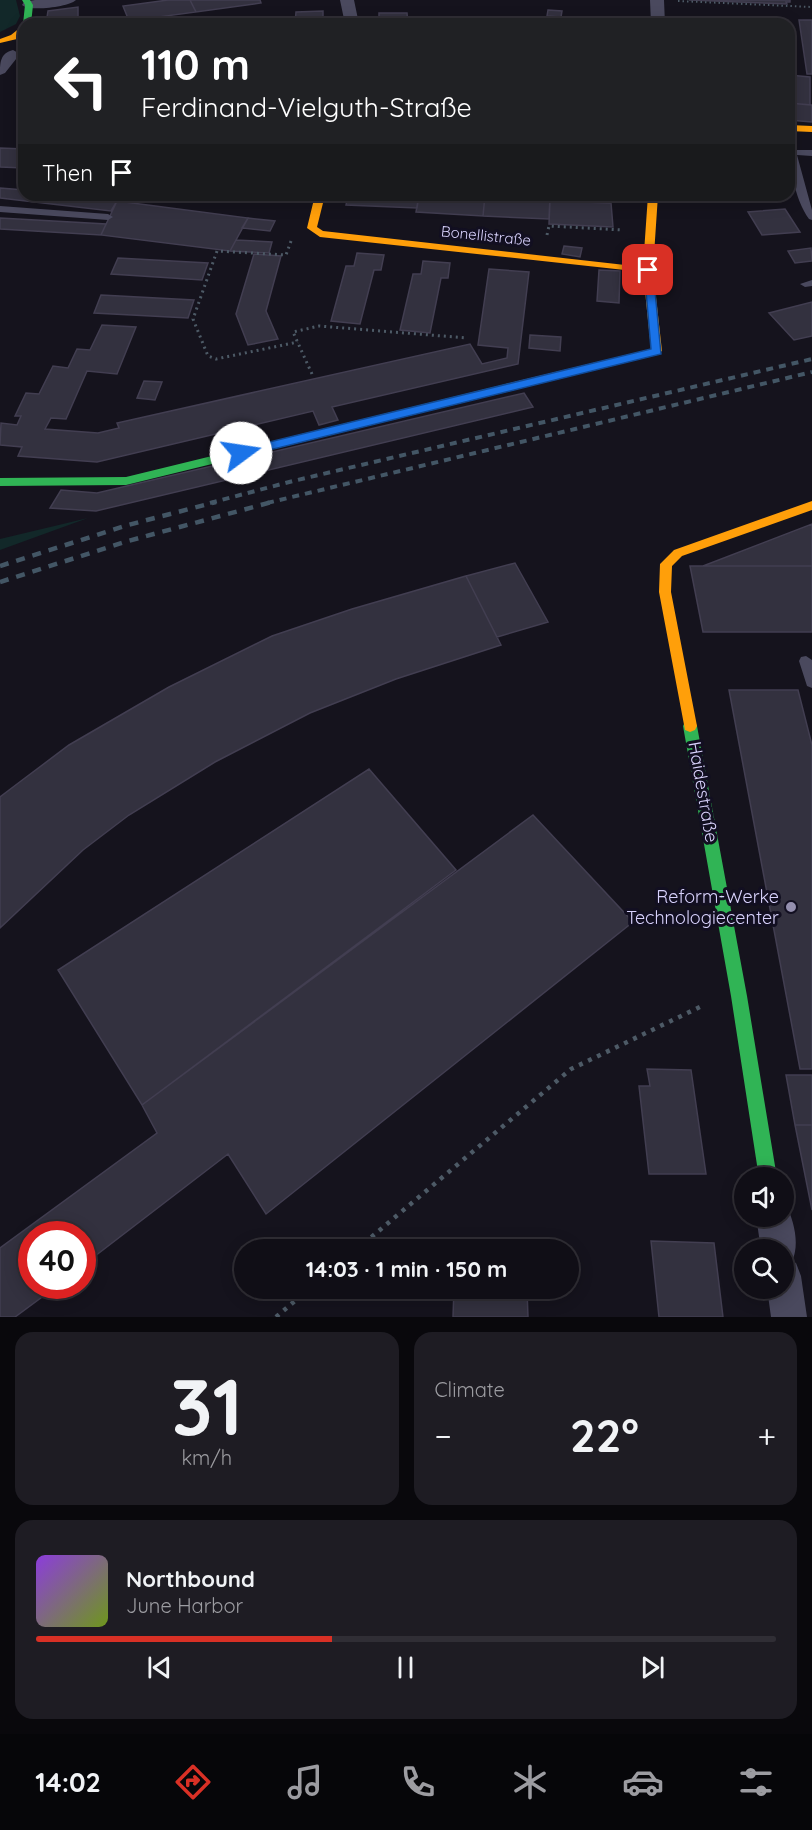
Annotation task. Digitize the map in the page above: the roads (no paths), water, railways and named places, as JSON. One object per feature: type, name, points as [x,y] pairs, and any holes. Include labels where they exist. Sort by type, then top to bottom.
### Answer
[{"type":"street","points":[[27,3],[69,0]]},
{"type":"street","points":[[347,0],[351,18]]},
{"type":"street","points":[[657,0],[658,18]]},
{"type":"street","points":[[0,41],[18,33]]},
{"type":"street","points":[[0,70],[12,54],[18,36]]},
{"type":"street","points":[[795,128],[812,129]]},
{"type":"street","name":"Bonellistraße","points":[[319,201],[312,228],[320,234],[648,270]]},
{"type":"street","points":[[0,482],[126,481],[657,351],[648,270],[653,201]]},
{"type":"street","name":"Haidestraße","points":[[766,1167],[739,996],[665,592],[666,564],[678,553],[812,505]]},
{"type":"street","points":[[786,1299],[789,1317]]},
{"type":"lane","points":[[795,152],[812,153]]},
{"type":"lane","points":[[795,164],[807,210],[812,217]]},
{"type":"lane","points":[[798,177],[812,177]]},
{"type":"lane","points":[[0,210],[108,217]]},
{"type":"lane","points":[[806,661],[812,682]]},
{"type":"railway","points":[[210,503],[293,481],[812,359]]},
{"type":"railway","points":[[267,503],[812,372]]},
{"type":"railway","points":[[0,566],[128,525],[216,502]]},
{"type":"railway","points":[[0,582],[128,541],[272,502]]},
{"type":"place","name":"Reform-Werke Technologiecenter","points":[[791,907]]}]
